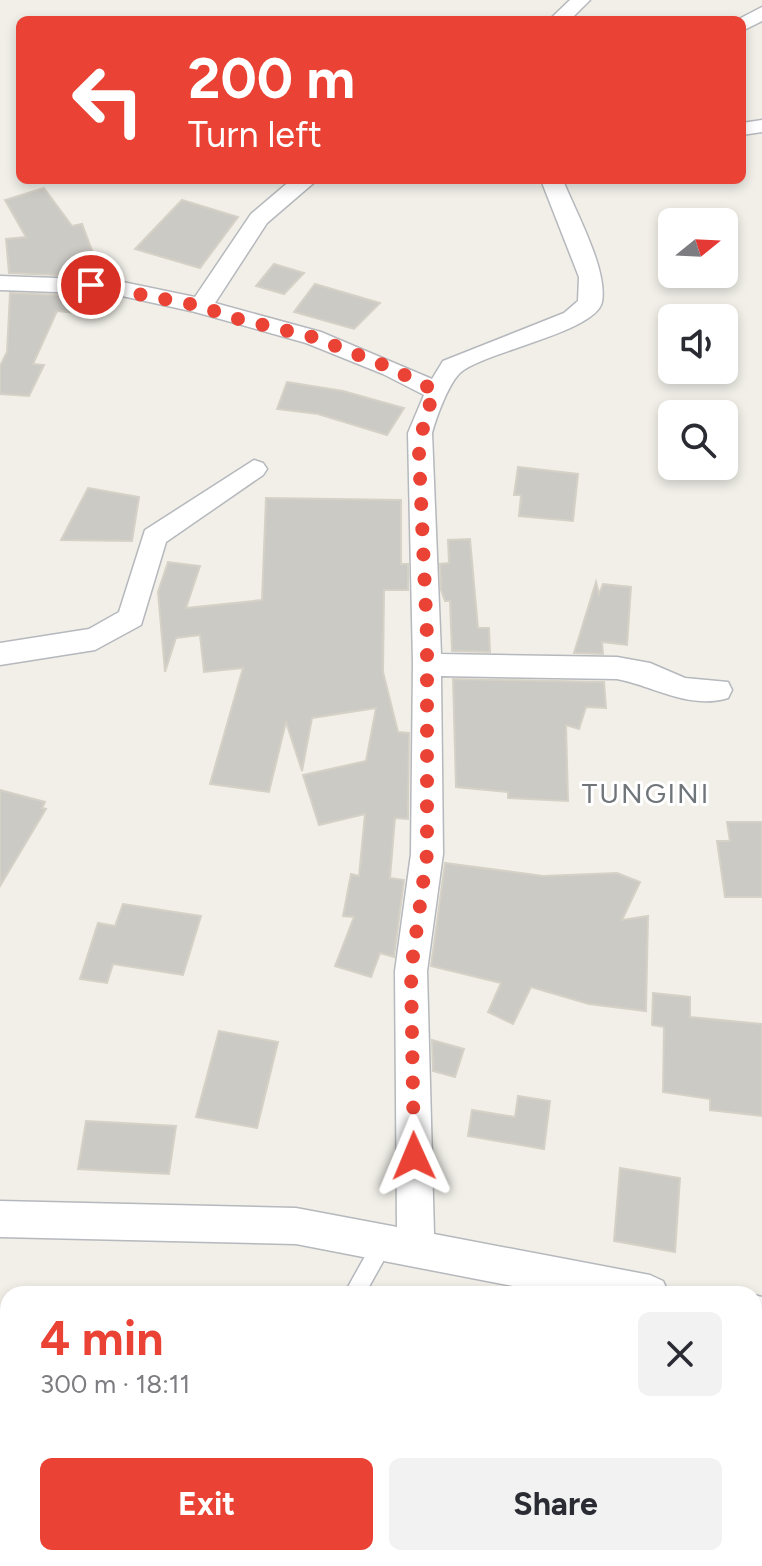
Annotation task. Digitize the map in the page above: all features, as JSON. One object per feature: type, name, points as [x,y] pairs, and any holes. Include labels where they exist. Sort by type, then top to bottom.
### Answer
[{"type":"street","points":[[563,16],[581,0]]},
{"type":"street","points":[[201,306],[256,222],[276,198],[299,184]]},
{"type":"street","points":[[400,1244],[411,971],[427,854],[427,664],[419,454],[423,424],[445,372],[458,362],[572,318],[590,304],[590,277],[554,184]]},
{"type":"street","points":[[2,289],[70,282],[113,287],[201,306],[230,317],[313,337],[391,368],[436,391]]},
{"type":"street","points":[[0,654],[95,639],[131,618],[154,537],[254,469]]},
{"type":"street","points":[[427,664],[477,668],[617,668],[650,674],[682,689],[718,690]]},
{"type":"street","points":[[0,1219],[296,1226],[610,1286]]},
{"type":"lane","points":[[361,1286],[400,1244]]},
{"type":"building","points":[[44,188],[72,226],[82,224],[102,277],[9,273],[6,239],[26,237],[5,200]]},
{"type":"building","points":[[182,200],[238,217],[200,268],[135,249]]},
{"type":"building","points":[[274,264],[304,273],[284,294],[256,286]]},
{"type":"building","points":[[315,284],[380,303],[354,329],[294,312]]},
{"type":"building","points":[[10,293],[83,296],[76,313],[57,311],[33,364],[44,365],[29,396],[0,394],[0,366],[7,352]]},
{"type":"building","points":[[287,382],[343,391],[404,408],[387,435],[318,414],[277,409]]},
{"type":"building","points":[[518,467],[578,474],[573,521],[519,516],[521,495],[514,495]]},
{"type":"building","points":[[88,488],[139,497],[132,541],[61,540]]},
{"type":"building","points":[[266,498],[401,500],[401,564],[408,564],[408,590],[384,590],[383,672],[398,732],[409,733],[408,819],[395,818],[390,878],[404,880],[394,957],[380,953],[371,977],[335,966],[354,917],[343,916],[351,874],[359,876],[365,814],[319,825],[303,775],[366,761],[376,708],[312,718],[302,771],[286,722],[269,792],[210,784],[243,668],[204,672],[200,635],[176,638],[165,672],[158,592],[168,562],[200,566],[186,608],[262,600]]},
{"type":"building","points":[[470,539],[478,628],[489,628],[490,652],[452,651],[450,601],[445,601],[441,590],[440,564],[449,563],[448,540]]},
{"type":"building","points":[[596,582],[599,594],[603,584],[631,587],[627,645],[602,642],[603,654],[574,653]]},
{"type":"building","points":[[453,679],[604,682],[606,708],[586,707],[579,729],[566,725],[568,801],[508,798],[508,792],[456,787]]},
{"type":"building","points":[[0,790],[45,802],[42,808],[46,809],[0,886]]},
{"type":"building","points":[[727,822],[762,822],[762,897],[725,897],[717,841],[730,841]]},
{"type":"building","points":[[445,863],[543,876],[617,873],[640,882],[622,920],[648,916],[646,1011],[589,1004],[531,987],[513,1024],[488,1012],[501,983],[431,966]]},
{"type":"building","points":[[123,904],[201,916],[183,975],[113,964],[107,983],[80,979],[98,923],[115,926]]},
{"type":"building","points":[[653,993],[690,997],[690,1017],[762,1024],[762,1116],[710,1110],[710,1099],[663,1092],[664,1027],[652,1025]]},
{"type":"building","points":[[219,1031],[278,1042],[257,1128],[196,1117]]},
{"type":"building","points":[[432,1040],[464,1049],[455,1077],[433,1071]]},
{"type":"building","points":[[518,1096],[550,1101],[544,1149],[468,1136],[472,1110],[515,1117]]},
{"type":"building","points":[[86,1121],[176,1126],[169,1174],[78,1169]]},
{"type":"building","points":[[620,1168],[680,1178],[675,1252],[614,1241]]},
{"type":"district","name":"TUNGINI","points":[[646,793]]},
{"type":"route","points":[[91,285],[201,306],[230,317],[313,337],[391,368],[436,391],[420,433],[419,454],[427,636],[427,854],[411,971],[414,1156]]}]
